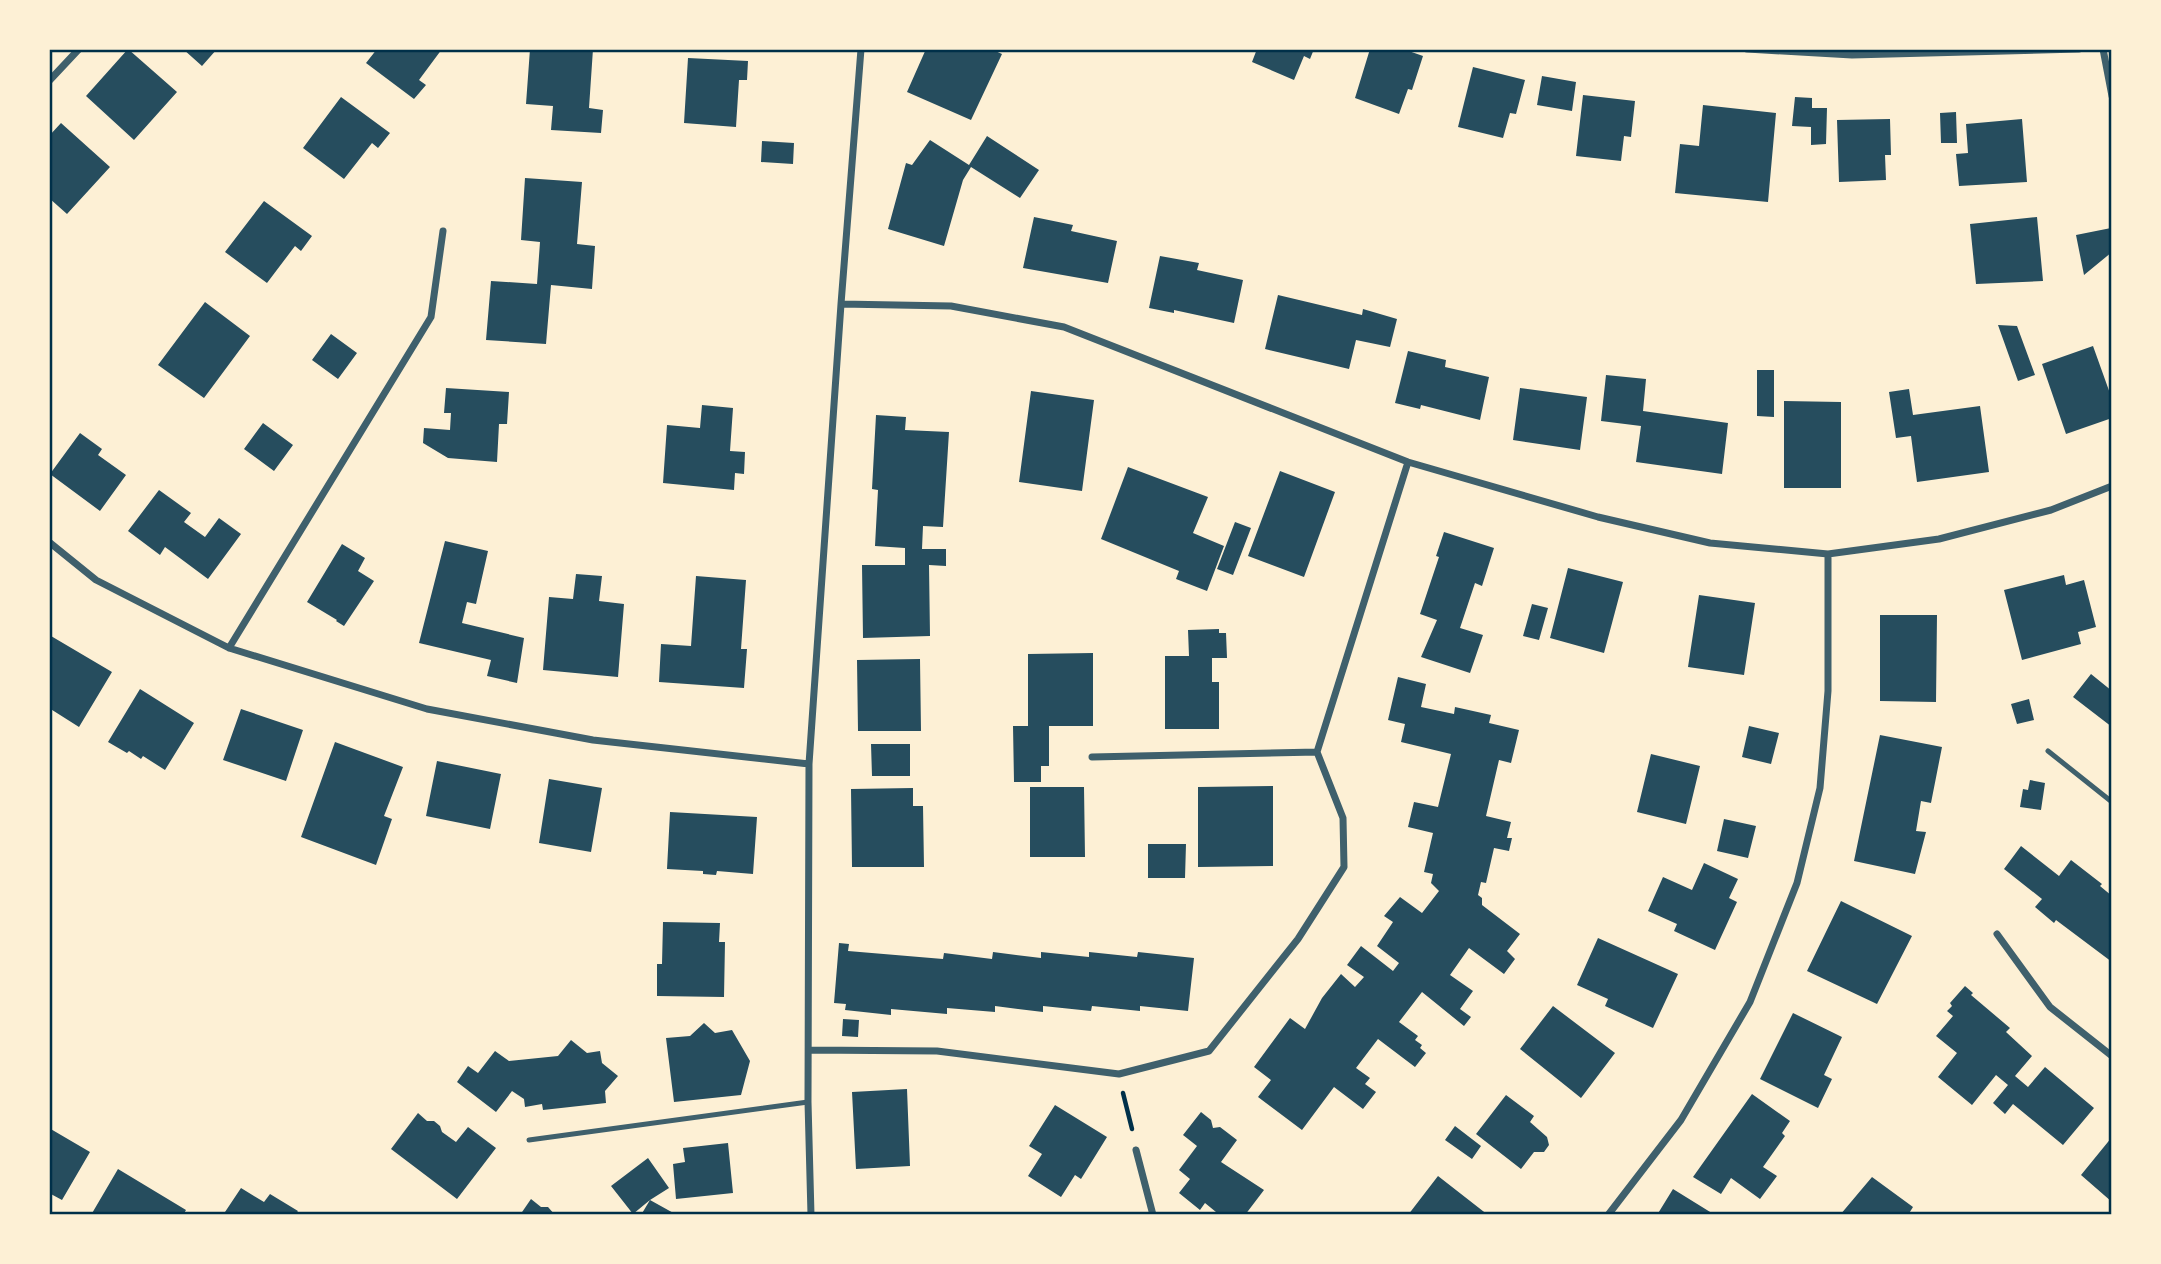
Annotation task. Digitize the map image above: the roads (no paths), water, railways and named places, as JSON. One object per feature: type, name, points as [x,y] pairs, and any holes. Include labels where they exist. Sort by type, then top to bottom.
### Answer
[{"type":"street","points":[[49,81],[79,49]]},
{"type":"street","points":[[811,1215],[808,1102],[809,764],[861,49]]},
{"type":"street","points":[[1747,49],[1852,55],[2079,49]]},
{"type":"street","points":[[2103,49],[2112,96]]},
{"type":"street","points":[[229,648],[431,317],[443,231]]},
{"type":"street","points":[[841,304],[951,306],[1064,327],[1408,462],[1598,517],[1710,543],[1828,554],[1939,539],[2051,510],[2112,486]]},
{"type":"street","points":[[809,1050],[937,1051],[1119,1074],[1209,1051],[1298,939],[1344,867],[1343,818],[1317,752],[1408,462]]},
{"type":"street","points":[[49,542],[96,580],[229,648],[426,709],[593,740],[809,764]]},
{"type":"street","points":[[1608,1215],[1681,1120],[1750,1002],[1797,883],[1820,788],[1828,691],[1828,554]]},
{"type":"street","points":[[1092,757],[1317,752]]},
{"type":"street","points":[[1997,934],[2050,1007],[2112,1056]]},
{"type":"street","points":[[1136,1150],[1153,1215]]},
{"type":"lane","points":[[2048,751],[2112,802]]},
{"type":"lane","points":[[529,1140],[808,1102]]}]
